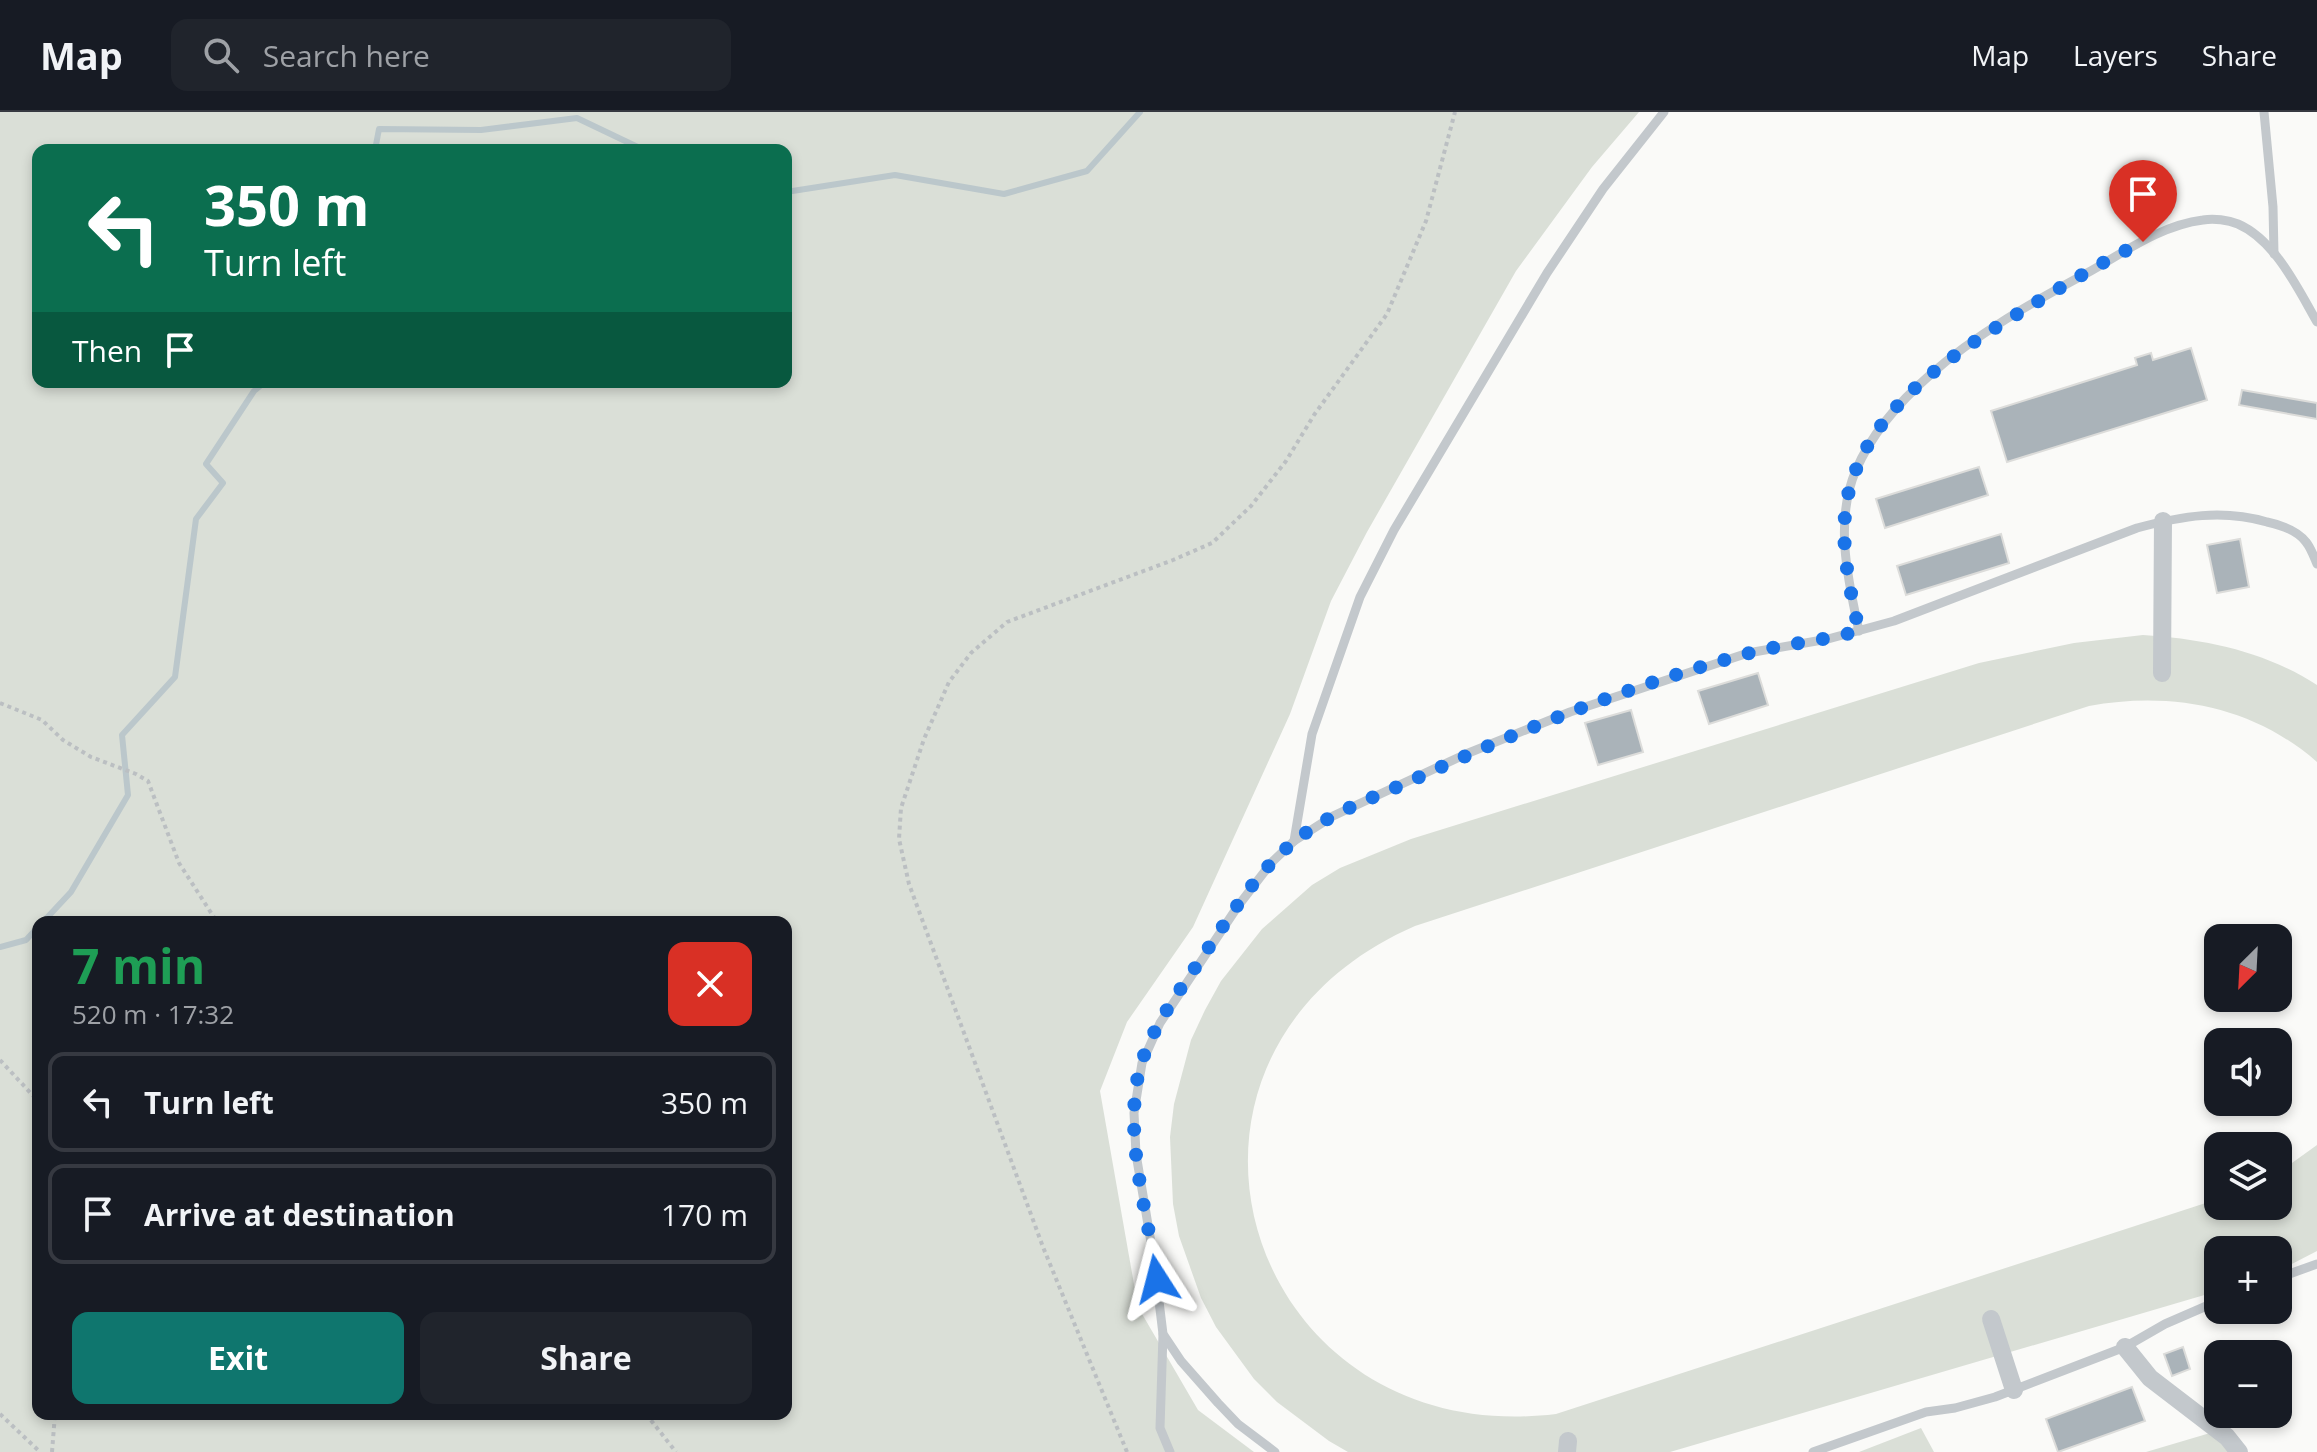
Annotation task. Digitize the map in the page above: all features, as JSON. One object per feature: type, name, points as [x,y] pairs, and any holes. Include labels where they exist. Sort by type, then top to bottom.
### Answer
[{"type":"street","points":[[2162,673],[2163,521]]},
{"type":"street","points":[[1991,1319],[2014,1390]]},
{"type":"street","points":[[2125,1347],[2150,1378],[2227,1437],[2239,1452]]},
{"type":"lane","points":[[1294,841],[1312,734],[1360,597],[1394,530],[1547,273],[1603,189],[1664,112]]},
{"type":"lane","points":[[2264,112],[2274,254]]},
{"type":"lane","points":[[1859,631],[1846,561],[1845,527],[1849,490],[1862,457],[1877,433],[1929,375],[1981,337],[2124,251],[2186,224],[2217,220],[2239,224],[2261,240],[2274,254],[2317,322]]},
{"type":"lane","points":[[1170,1452],[1160,1428],[1163,1334],[1134,1132],[1135,1094],[1142,1063],[1160,1023],[1216,937],[1261,876],[1294,841],[1333,816],[1466,754],[1570,712],[1737,656],[1859,631],[1939,605],[2163,521],[2227,513],[2284,526],[2306,542],[2317,564]]},
{"type":"lane","points":[[2292,1273],[2317,1264]]},
{"type":"lane","points":[[1813,1452],[1926,1412],[1955,1408],[2014,1390],[2125,1347],[2204,1307]]},
{"type":"lane","points":[[1163,1334],[1181,1361],[1218,1403],[1238,1424],[1275,1452]]},
{"type":"path","points":[[1127,1452],[1043,1247],[909,884],[899,839],[901,808],[924,739],[949,682],[971,653],[1007,622],[1212,543],[1251,506],[1286,461],[1314,415],[1387,314],[1426,221],[1455,112]]},
{"type":"path","points":[[0,703],[42,720],[63,740],[91,757],[148,781],[179,863],[213,916]]},
{"type":"path","points":[[0,1060],[32,1095]]},
{"type":"path","points":[[0,1414],[40,1452]]},
{"type":"path","points":[[52,1452],[55,1420]]},
{"type":"path","points":[[651,1420],[676,1452]]},
{"type":"shaded area","points":[[0,112],[1639,112],[1592,167],[1516,271],[1367,532],[1331,601],[1290,714],[1193,927],[1127,1022],[1100,1091],[1138,1307],[1198,1410],[1254,1452],[0,1452]]},
{"type":"shaded area","points":[[2143,635],[2189,640],[2255,655],[2297,673],[2317,685],[2317,762],[2266,728],[2210,707],[2150,701],[2089,706],[1415,926],[1324,985],[1269,1062],[1248,1147],[1258,1232],[1297,1310],[1361,1372],[1448,1409],[1556,1414],[2204,1204],[2204,1220],[2292,1220],[2292,1163],[2317,1145],[2317,1251],[2292,1264],[2292,1236],[2204,1236],[2204,1295],[1670,1452],[1348,1452],[1277,1402],[1254,1379],[1216,1327],[1201,1298],[1179,1236],[1173,1204],[1170,1137],[1174,1104],[1191,1040],[1221,981],[1262,929],[1312,885],[1340,868],[1411,839],[1979,663],[2074,643]]},
{"type":"shaded area","points":[[1921,1428],[1934,1452],[1859,1452]]},
{"type":"shaded area","points":[[2227,1428],[2235,1452],[2146,1452]]},
{"type":"building","points":[[2191,348],[2207,400],[2007,462],[1991,411],[2137,365],[2135,358],[2151,353],[2153,360]]},
{"type":"building","points":[[2242,390],[2317,403],[2317,419],[2239,405]]},
{"type":"building","points":[[1979,467],[1988,495],[1885,528],[1876,499]]},
{"type":"building","points":[[2001,534],[2009,563],[1906,595],[1897,566]]},
{"type":"building","points":[[2240,539],[2249,587],[2217,593],[2207,545]]},
{"type":"building","points":[[1758,673],[1768,705],[1709,724],[1698,691]]},
{"type":"building","points":[[1631,710],[1643,752],[1598,765],[1585,723]]},
{"type":"building","points":[[2183,1347],[2190,1369],[2172,1376],[2164,1354]]},
{"type":"building","points":[[2132,1387],[2145,1421],[2058,1452],[2046,1419]]},
{"type":"waterway","points":[[792,191],[895,175],[1004,194],[1087,171],[1140,112]]},
{"type":"waterway","points":[[376,144],[379,129],[481,130],[577,118],[631,144]]},
{"type":"waterway","points":[[49,916],[71,892],[128,795],[122,735],[175,677],[196,519],[223,483],[206,464],[258,388]]},
{"type":"waterway","points":[[0,947],[26,940],[32,934]]},
{"type":"route","points":[[1157,1279],[1134,1132],[1135,1094],[1142,1063],[1160,1023],[1190,975],[1272,862],[1316,825],[1491,743],[1570,712],[1714,663],[1768,648],[1859,631],[1848,580],[1845,527],[1849,490],[1862,457],[1877,433],[1911,393],[1952,357],[2065,284],[2143,242]]}]
